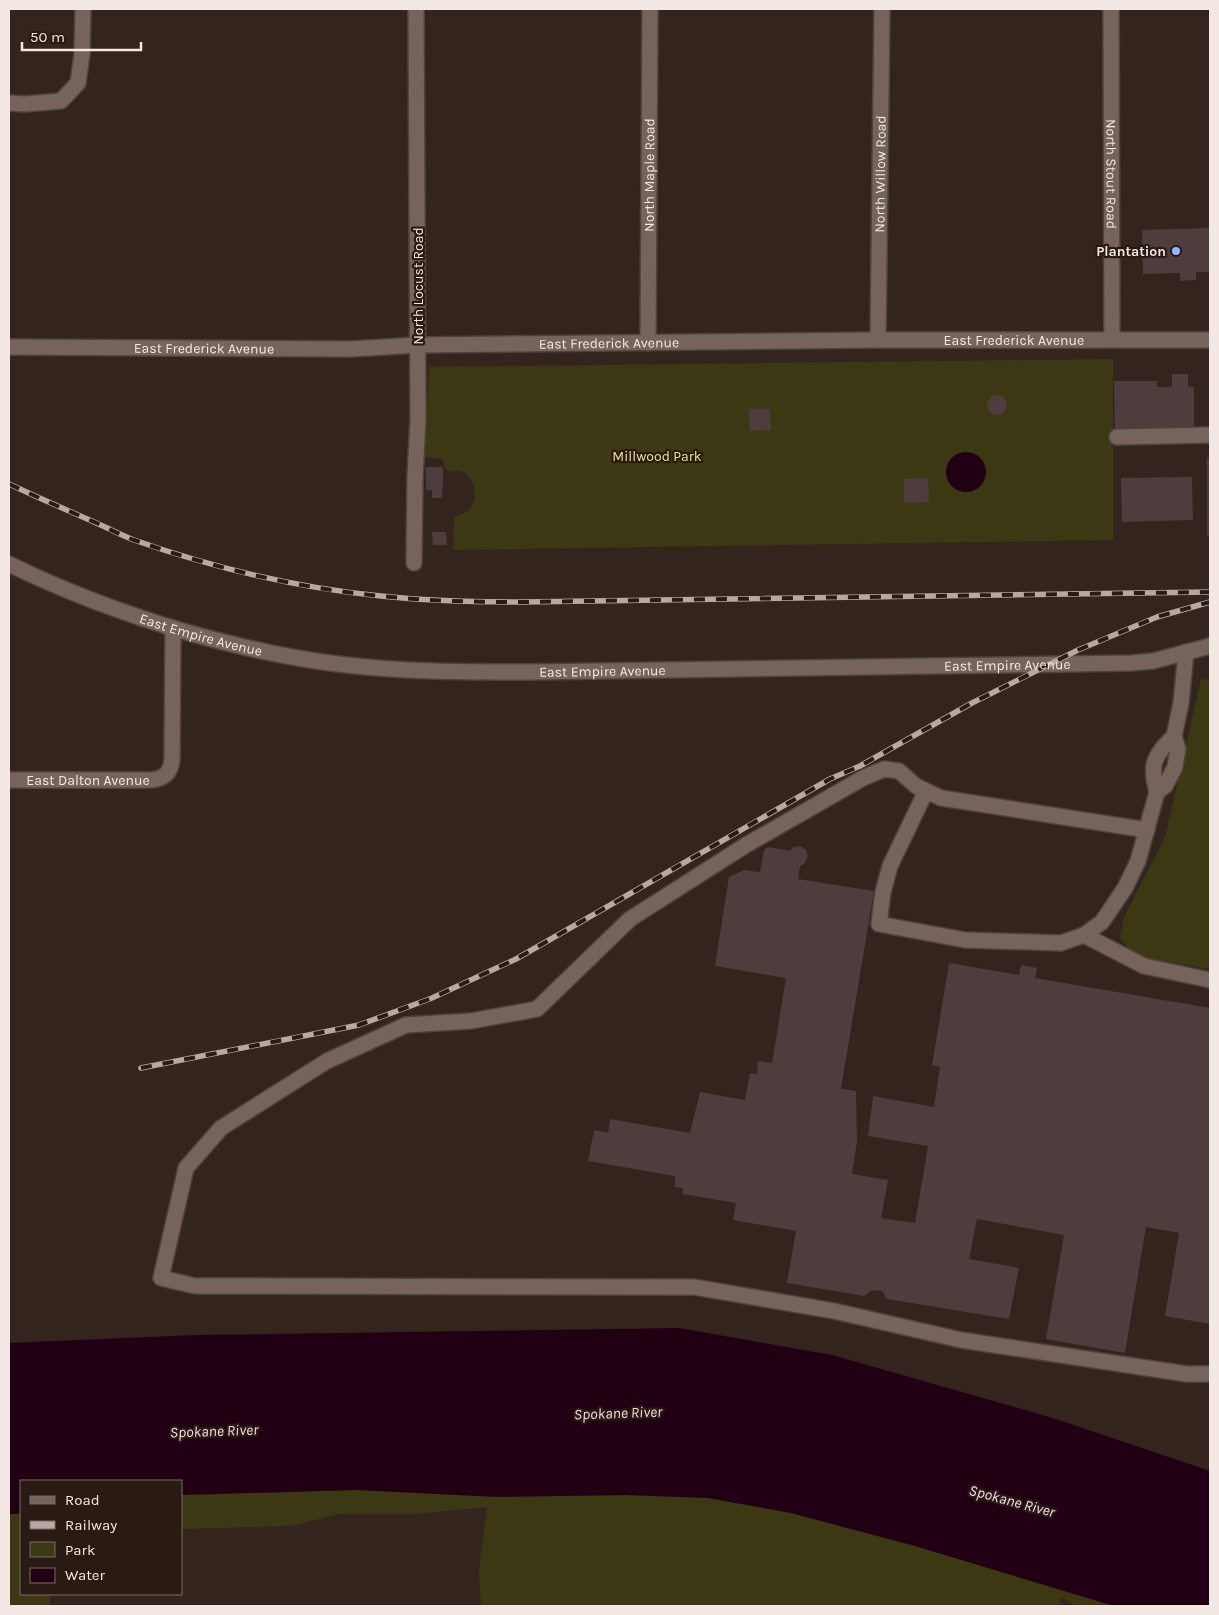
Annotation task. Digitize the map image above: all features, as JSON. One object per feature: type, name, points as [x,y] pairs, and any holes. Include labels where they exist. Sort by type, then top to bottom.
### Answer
[{"type":"street","points":[[9,103],[25,104],[61,101],[78,82],[82,54],[83,9]]},
{"type":"street","name":"North Locust Road","points":[[414,563],[418,419],[416,9]]},
{"type":"street","name":"North Maple Road","points":[[648,343],[650,9]]},
{"type":"street","name":"North Willow Road","points":[[878,340],[882,9]]},
{"type":"street","name":"North Stout Road","points":[[1111,9],[1112,340]]},
{"type":"street","name":"East Frederick Avenue","points":[[9,347],[351,349],[418,345],[878,340],[1210,340]]},
{"type":"street","points":[[1117,437],[1210,435]]},
{"type":"street","name":"East Empire Avenue","points":[[9,564],[52,585],[100,604],[173,628],[260,652],[297,659],[376,668],[440,672],[1119,664],[1153,661],[1210,646]]},
{"type":"street","name":"East Dalton Avenue","points":[[9,780],[150,780],[167,775],[172,759],[173,628]]},
{"type":"street","points":[[1157,792],[1165,786],[1175,766],[1178,749],[1174,736],[1181,704],[1186,652]]},
{"type":"street","points":[[926,791],[890,866],[883,892],[879,924],[965,940],[1061,942],[1084,935],[1102,922],[1126,888],[1138,861],[1157,792],[1152,775],[1154,766],[1159,751],[1174,736]]},
{"type":"street","points":[[1147,830],[941,798],[916,786],[899,771],[884,769],[863,778],[746,844],[630,919],[538,1009],[471,1020],[406,1025],[327,1061],[221,1128],[186,1168],[161,1278],[195,1286],[694,1287],[834,1311],[960,1340],[1187,1374],[1210,1374]]},
{"type":"street","points":[[1084,935],[1144,966],[1210,980]]},
{"type":"green space","name":"Millwood Park","points":[[1113,359],[1113,540],[453,550],[454,517],[465,513],[471,507],[475,492],[473,485],[465,473],[458,471],[449,472],[442,459],[425,458],[429,367]]},
{"type":"green space","points":[[1201,679],[1210,680],[1210,969],[1133,956],[1120,937],[1124,917],[1165,837]]},
{"type":"green space","points":[[356,1490],[499,1497],[626,1495],[708,1498],[791,1513],[915,1546],[1114,1606],[1075,1606],[1060,1597],[1060,1606],[481,1606],[479,1570],[487,1507],[415,1514],[340,1514],[291,1526],[182,1529],[182,1495]]},
{"type":"green space","points":[[9,1514],[20,1514],[20,1595],[50,1595],[50,1606],[9,1606]]},
{"type":"water","points":[[970,452],[977,455],[983,461],[986,472],[985,480],[977,489],[970,492],[962,492],[955,489],[947,480],[946,468],[949,461],[958,453]]},
{"type":"water","name":"Spokane River","points":[[679,1328],[832,1355],[1053,1418],[1210,1471],[1210,1606],[1114,1606],[915,1546],[791,1513],[708,1498],[626,1495],[499,1497],[356,1490],[182,1495],[182,1480],[20,1480],[20,1514],[9,1514],[9,1343],[196,1335]]},
{"type":"building","name":"Plantation","points":[[1210,228],[1210,272],[1196,272],[1196,280],[1180,281],[1180,273],[1143,274],[1142,230]]},
{"type":"building","points":[[1172,374],[1188,374],[1188,387],[1194,387],[1194,429],[1115,430],[1114,381],[1157,381],[1157,387],[1172,387]]},
{"type":"building","points":[[993,395],[1001,395],[1007,401],[1007,409],[1001,415],[993,415],[987,409],[987,401]]},
{"type":"building","points":[[749,409],[770,409],[771,430],[750,431]]},
{"type":"building","points":[[1207,458],[1210,458],[1210,536],[1207,536]]},
{"type":"building","points":[[426,467],[443,467],[442,498],[432,498],[432,490],[426,490]]},
{"type":"building","points":[[1192,477],[1193,520],[1122,522],[1121,478]]},
{"type":"building","points":[[928,478],[929,502],[904,503],[904,479]]},
{"type":"building","points":[[432,532],[446,532],[447,545],[433,545]]},
{"type":"building","points":[[800,846],[806,850],[808,857],[804,864],[800,866],[798,879],[874,891],[841,1089],[856,1091],[857,1142],[852,1174],[888,1180],[881,1218],[915,1223],[928,1146],[868,1136],[873,1096],[934,1107],[940,1067],[932,1065],[949,963],[1019,975],[1021,965],[1037,968],[1035,978],[1210,1008],[1210,1324],[1165,1316],[1179,1233],[1146,1227],[1125,1353],[1046,1339],[1064,1235],[977,1219],[969,1259],[1019,1268],[1009,1319],[887,1299],[882,1291],[872,1290],[864,1296],[787,1283],[796,1231],[733,1220],[736,1203],[683,1194],[683,1188],[675,1187],[675,1176],[588,1161],[594,1130],[608,1133],[610,1119],[690,1133],[700,1092],[745,1100],[750,1073],[757,1074],[758,1061],[772,1063],[786,978],[715,966],[729,877],[744,870],[760,872],[764,850],[768,847],[790,851],[793,847]]},
{"type":"railway","points":[[9,484],[129,538],[225,568],[318,588],[399,598],[522,602],[1210,592]]},
{"type":"railway","points":[[141,1068],[359,1025],[432,998],[516,959],[830,779],[860,766],[972,703],[1078,650],[1157,617],[1210,602]]},
{"type":"place","name":"Plantation","points":[[1176,251]]}]
